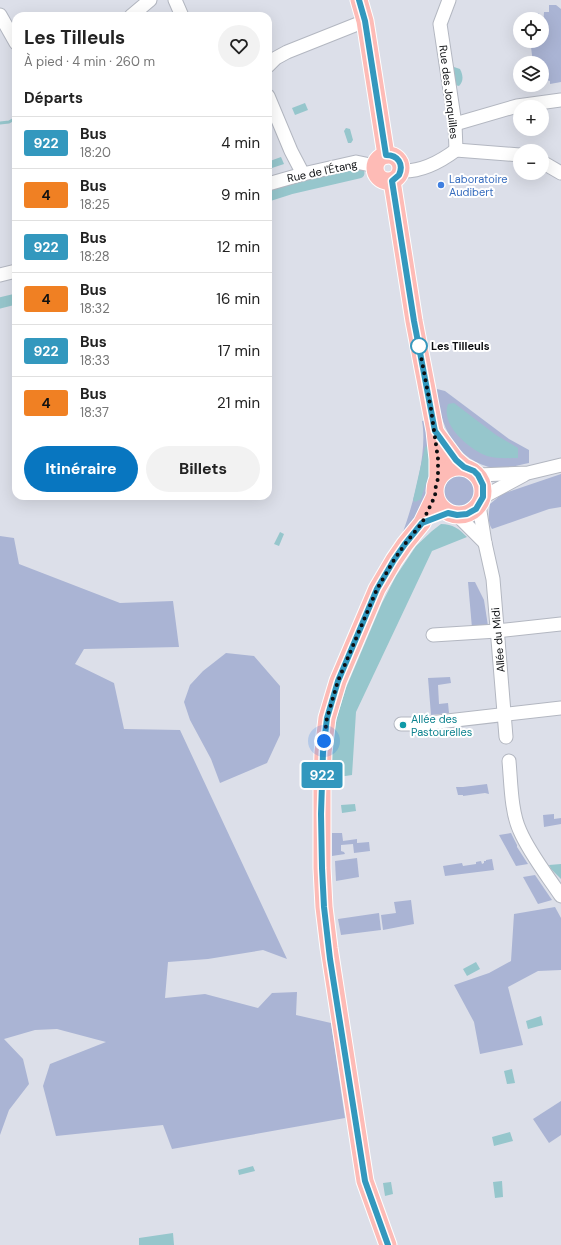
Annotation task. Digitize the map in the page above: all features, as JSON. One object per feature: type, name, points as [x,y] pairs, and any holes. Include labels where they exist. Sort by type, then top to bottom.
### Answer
[{"type":"main road","points":[[359,0],[365,21],[381,160],[377,174],[383,180],[397,176]]},
{"type":"main road","points":[[381,160],[391,155],[400,161],[402,166],[397,176],[414,321],[435,431],[438,459],[438,479],[435,496],[422,523],[405,544],[384,576],[338,681],[327,718],[322,789],[321,833],[324,907],[332,971],[365,1181],[388,1245]]},
{"type":"main road","points":[[422,523],[452,514],[467,514],[476,509],[481,501],[483,485],[471,471],[456,460],[435,431]]},
{"type":"main road","points":[[438,479],[446,470],[458,466],[471,471]]},
{"type":"main road","points":[[435,496],[442,508],[452,514]]},
{"type":"street","points":[[136,12],[150,0]]},
{"type":"street","points":[[175,0],[180,12]]},
{"type":"street","name":"Rue des Jonquilles","points":[[397,176],[420,169],[444,158],[456,150],[455,124],[440,24],[449,0]]},
{"type":"street","points":[[0,15],[12,36]]},
{"type":"street","points":[[272,62],[287,52],[365,21]]},
{"type":"street","points":[[455,124],[517,106],[561,100]]},
{"type":"street","points":[[272,105],[303,174]]},
{"type":"street","points":[[456,150],[513,154]]},
{"type":"street","name":"Rue de l'Étang","points":[[272,183],[356,162],[381,160]]},
{"type":"street","points":[[549,166],[561,173]]},
{"type":"street","points":[[0,274],[12,272]]},
{"type":"street","points":[[471,471],[528,473],[561,465]]},
{"type":"street","points":[[481,501],[528,473]]},
{"type":"street","name":"Allée du Midi","points":[[481,501],[485,543],[492,572],[506,737]]},
{"type":"street","points":[[452,514],[485,543]]},
{"type":"street","points":[[433,635],[497,631],[561,624]]},
{"type":"street","points":[[401,724],[421,724],[561,708]]},
{"type":"street","points":[[509,762],[512,800],[519,830],[561,896]]},
{"type":"shaded area","points":[[549,5],[556,5],[561,9],[561,82],[550,84],[549,56],[532,56],[531,48],[549,48]]},
{"type":"shaded area","points":[[454,67],[460,69],[462,73],[462,80],[459,86],[455,85],[452,69]]},
{"type":"shaded area","points":[[305,103],[308,110],[295,115],[292,108]]},
{"type":"shaded area","points":[[346,128],[350,129],[353,140],[351,143],[348,143],[344,131]]},
{"type":"shaded area","points":[[281,157],[284,164],[272,168],[272,160]]},
{"type":"shaded area","points":[[437,389],[445,391],[509,439],[529,450],[529,463],[495,468],[482,465],[460,450],[452,440],[441,415]]},
{"type":"shaded area","points":[[454,403],[496,435],[518,448],[518,458],[498,458],[487,456],[472,448],[465,442],[452,428],[448,420],[448,404]]},
{"type":"shaded area","points":[[427,420],[435,469],[429,483],[425,507],[402,535],[415,494],[421,463],[423,448],[422,421]]},
{"type":"shaded area","points":[[427,446],[430,451],[431,465],[421,499],[415,502],[413,500],[425,447]]},
{"type":"shaded area","points":[[459,473],[472,478],[477,491],[472,504],[459,509],[446,504],[441,491],[446,478]]},
{"type":"shaded area","points":[[561,474],[561,507],[549,509],[492,529],[489,520],[490,504],[502,494]]},
{"type":"shaded area","points":[[441,524],[456,528],[467,537],[432,551],[356,712],[352,775],[332,778],[331,752],[337,717],[346,688],[382,603],[396,576],[416,546]]},
{"type":"shaded area","points":[[280,532],[284,534],[279,546],[274,544]]},
{"type":"shaded area","points":[[0,536],[14,538],[19,564],[120,603],[173,601],[179,647],[84,649],[75,664],[114,683],[124,729],[180,730],[287,959],[263,950],[208,959],[168,962],[165,998],[205,994],[258,1008],[272,993],[297,992],[296,1015],[331,1023],[345,1118],[172,1149],[163,1125],[56,1136],[43,1086],[50,1064],[106,1042],[57,1029],[35,1030],[4,1039],[23,1059],[29,1084],[9,1110],[0,1135]]},
{"type":"shaded area","points":[[468,582],[475,582],[484,600],[488,626],[472,628]]},
{"type":"shaded area","points":[[226,653],[254,656],[280,686],[280,735],[267,763],[220,783],[211,759],[190,720],[184,702],[190,685],[203,671]]},
{"type":"shaded area","points":[[450,677],[451,683],[438,685],[439,704],[448,703],[449,713],[431,715],[428,678]]},
{"type":"shaded area","points":[[487,784],[489,794],[458,795],[456,787],[463,787]]},
{"type":"shaded area","points":[[355,804],[356,811],[342,813],[341,805]]},
{"type":"shaded area","points":[[554,814],[554,819],[561,818],[561,824],[544,827],[543,815]]},
{"type":"shaded area","points":[[332,833],[342,833],[343,841],[357,839],[357,843],[369,842],[370,851],[354,853],[353,844],[341,845],[341,851],[345,854],[332,856]]},
{"type":"shaded area","points":[[511,833],[517,847],[528,864],[516,866],[499,835]]},
{"type":"shaded area","points":[[357,858],[359,877],[336,881],[335,861]]},
{"type":"shaded area","points":[[492,859],[494,870],[445,876],[443,866],[462,863],[463,866],[476,864],[476,862],[481,861],[482,864],[486,860]]},
{"type":"shaded area","points":[[561,864],[561,879],[549,865]]},
{"type":"shaded area","points":[[535,875],[552,900],[538,904],[523,877]]},
{"type":"shaded area","points":[[411,900],[414,924],[383,930],[381,915],[396,913],[394,902]]},
{"type":"shaded area","points":[[555,907],[561,918],[561,970],[538,971],[508,987],[523,1045],[480,1054],[474,1022],[454,985],[489,973],[511,961],[514,914]]},
{"type":"shaded area","points":[[379,913],[381,930],[341,935],[338,919]]},
{"type":"shaded area","points":[[476,962],[480,969],[467,976],[463,969]]},
{"type":"shaded area","points":[[541,1016],[543,1025],[528,1029],[526,1021]]},
{"type":"shaded area","points":[[512,1069],[515,1083],[507,1084],[504,1071]]},
{"type":"shaded area","points":[[561,1101],[561,1135],[549,1143],[533,1119]]},
{"type":"shaded area","points":[[510,1132],[513,1141],[494,1146],[492,1137]]},
{"type":"shaded area","points":[[253,1166],[255,1171],[239,1175],[238,1170]]},
{"type":"shaded area","points":[[502,1181],[503,1197],[495,1198],[493,1182]]},
{"type":"shaded area","points":[[391,1182],[393,1194],[385,1196],[383,1183]]},
{"type":"shaded area","points":[[173,1233],[174,1245],[139,1245],[139,1238]]},
{"type":"waterway","points":[[0,123],[12,120]]},
{"type":"waterway","points":[[272,195],[359,173]]},
{"type":"waterway","points":[[0,303],[12,300]]},
{"type":"bus line","name":"922","points":[[359,0],[365,21],[386,155],[396,157],[402,166],[399,175],[392,181],[414,321],[435,431],[456,460],[464,467],[469,468],[478,475],[484,491],[482,501],[472,512],[462,515],[448,513],[422,523],[405,544],[377,589],[338,681],[327,718],[323,752],[321,826],[324,907],[330,959],[365,1181],[388,1245]]},
{"type":"place","name":"Laboratoire Audibert","points":[[441,185]]},
{"type":"place","name":"Les Tilleuls","points":[[419,346]]},
{"type":"place","name":"Allée des Pastourelles","points":[[403,725]]},
{"type":"route","points":[[324,741],[327,718],[338,681],[377,589],[394,560],[422,523],[435,496],[439,467],[435,431],[419,346]]}]
